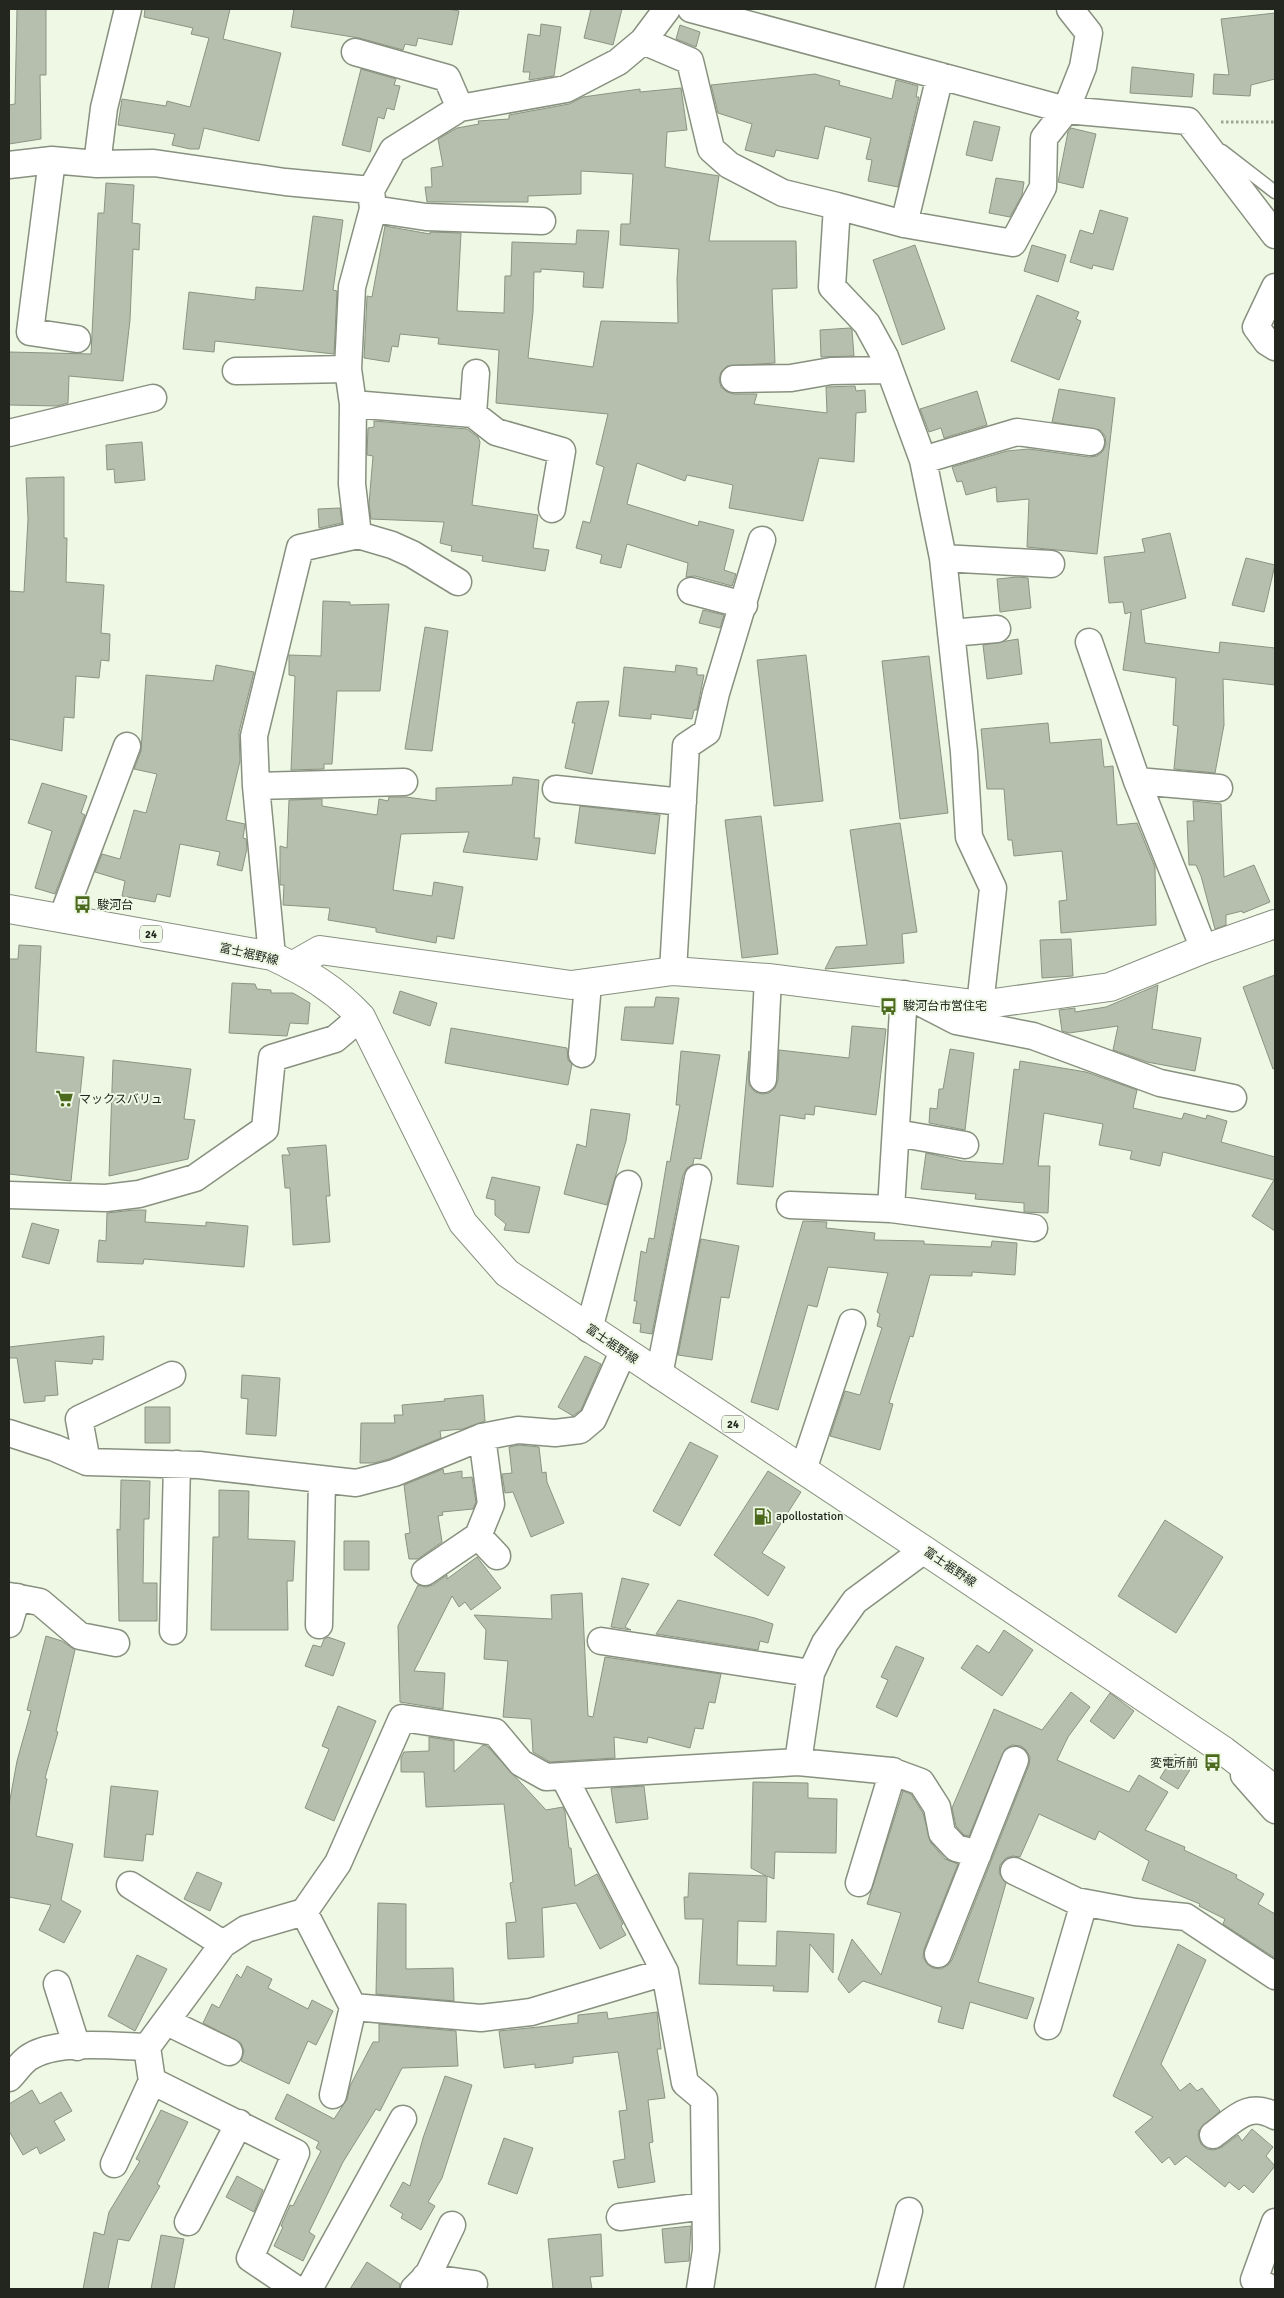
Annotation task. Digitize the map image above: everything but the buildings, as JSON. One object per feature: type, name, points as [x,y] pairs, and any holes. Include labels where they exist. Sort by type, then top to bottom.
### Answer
[{"type":"main road","name":"富士裾野線","points":[[9,909],[282,961],[310,974],[346,1001],[361,1017],[463,1223],[506,1273],[1224,1751],[1275,1790]]},
{"type":"main road","points":[[282,961],[320,950],[571,985],[673,971],[768,978],[980,1005],[1110,987],[1204,949],[1275,924]]},
{"type":"street","points":[[96,164],[104,108],[128,9]]},
{"type":"street","points":[[358,535],[352,484],[353,404],[348,369],[352,287],[372,200],[393,150],[460,108],[566,88],[618,62],[643,41],[667,9]]},
{"type":"street","points":[[691,9],[1066,110],[1191,125],[1275,235]]},
{"type":"street","points":[[643,41],[690,61],[711,149],[729,165],[783,193],[904,224],[1013,243],[1043,187],[1044,138],[1066,110],[1083,67],[1089,33],[1070,9]]},
{"type":"street","points":[[355,52],[447,78],[460,108]]},
{"type":"street","points":[[904,224],[940,76]]},
{"type":"street","points":[[52,160],[30,332],[77,339]]},
{"type":"street","points":[[9,165],[52,160],[96,164],[154,163],[285,182],[372,200],[426,217],[542,221]]},
{"type":"street","points":[[837,206],[832,288],[868,324],[885,358],[923,460],[943,558],[964,752],[968,837],[993,888],[980,1005]]},
{"type":"street","points":[[1275,288],[1256,327],[1267,342],[1275,347]]},
{"type":"street","points":[[236,371],[348,369]]},
{"type":"street","points":[[734,379],[791,378],[831,371],[888,370]]},
{"type":"street","points":[[472,414],[476,373]]},
{"type":"street","points":[[9,433],[153,398]]},
{"type":"street","points":[[353,404],[472,414],[496,432],[562,451],[552,509]]},
{"type":"street","points":[[923,460],[1017,432],[1091,442]]},
{"type":"street","points":[[282,961],[256,786],[254,736],[300,548],[358,535],[392,545],[412,554],[458,582]]},
{"type":"street","points":[[673,971],[686,746],[707,732],[716,693],[762,540]]},
{"type":"street","points":[[943,558],[1051,564]]},
{"type":"street","points":[[691,591],[744,605]]},
{"type":"street","points":[[951,633],[997,629]]},
{"type":"street","points":[[1089,642],[1137,781],[1204,949]]},
{"type":"street","points":[[62,918],[127,746]]},
{"type":"street","points":[[1137,781],[1219,788]]},
{"type":"street","points":[[256,786],[404,782]]},
{"type":"street","points":[[556,789],[683,802]]},
{"type":"street","points":[[763,1079],[768,978]]},
{"type":"street","points":[[582,1054],[588,984]]},
{"type":"street","points":[[891,1209],[904,994],[956,1021],[1033,1036],[1160,1083],[1234,1098]]},
{"type":"street","points":[[9,1195],[106,1198],[140,1194],[195,1178],[265,1129],[272,1058],[335,1039],[361,1017]]},
{"type":"street","points":[[896,1133],[965,1145]]},
{"type":"street","points":[[658,1375],[698,1178]]},
{"type":"street","points":[[589,1329],[628,1184]]},
{"type":"street","points":[[790,1205],[891,1209],[1034,1228]]},
{"type":"street","points":[[803,1470],[852,1323]]},
{"type":"street","points":[[9,1434],[55,1448],[87,1462],[178,1464],[356,1483],[385,1475],[482,1437],[518,1430],[555,1433],[580,1430],[593,1419],[623,1352]]},
{"type":"street","points":[[87,1462],[78,1419],[172,1376]]},
{"type":"street","points":[[425,1572],[478,1536],[491,1504],[482,1437]]},
{"type":"street","points":[[173,1631],[178,1464]]},
{"type":"street","points":[[319,1625],[322,1480]]},
{"type":"street","points":[[478,1536],[497,1556]]},
{"type":"street","points":[[798,1762],[812,1673],[825,1643],[855,1601],[924,1550]]},
{"type":"street","points":[[9,1624],[13,1596],[40,1602],[80,1636],[116,1644]]},
{"type":"street","points":[[601,1641],[812,1673]]},
{"type":"street","points":[[114,2164],[152,2081],[147,2047],[223,1944],[246,1929],[304,1912],[338,1863],[402,1718],[495,1732],[521,1763],[546,1777],[798,1762],[893,1771],[921,1782],[937,1807],[942,1832],[956,1848],[978,1854]]},
{"type":"street","points":[[1224,1751],[1275,1810]]},
{"type":"street","points":[[938,1954],[1015,1760]]},
{"type":"street","points":[[859,1884],[893,1771]]},
{"type":"street","points":[[564,1777],[664,1972],[684,2083],[704,2099],[706,2250],[700,2289]]},
{"type":"street","points":[[1014,1871],[1084,1902],[1135,1912],[1186,1917],[1275,1976]]},
{"type":"street","points":[[130,1885],[223,1944]]},
{"type":"street","points":[[1048,2026],[1084,1902]]},
{"type":"street","points":[[304,1912],[353,2007],[333,2095]]},
{"type":"street","points":[[353,2007],[481,2018],[532,2012],[664,1972]]},
{"type":"street","points":[[57,1984],[77,2047]]},
{"type":"street","points":[[167,2022],[229,2052]]},
{"type":"street","points":[[9,2078],[28,2058],[50,2048],[147,2047]]},
{"type":"street","points":[[152,2081],[296,2153],[250,2258],[296,2289]]},
{"type":"street","points":[[1214,2135],[1247,2110],[1264,2110],[1275,2116]]},
{"type":"street","points":[[309,2289],[403,2119]]},
{"type":"street","points":[[188,2222],[239,2123]]},
{"type":"street","points":[[620,2217],[705,2206]]},
{"type":"street","points":[[889,2289],[909,2211]]},
{"type":"street","points":[[1260,2286],[1275,2222]]},
{"type":"street","points":[[452,2225],[420,2283],[474,2284]]},
{"type":"lane","points":[[1191,125],[1275,192]]},
{"type":"path","points":[[1191,125],[1275,122]]},
{"type":"place","name":"駿河台","points":[[83,905]]},
{"type":"place","name":"駿河台市営住宅","points":[[889,1006]]},
{"type":"place","name":"マックスバリュ","points":[[65,1099]]},
{"type":"place","name":"apollostation","points":[[762,1516]]},
{"type":"place","name":"変電所前","points":[[1212,1763]]}]
